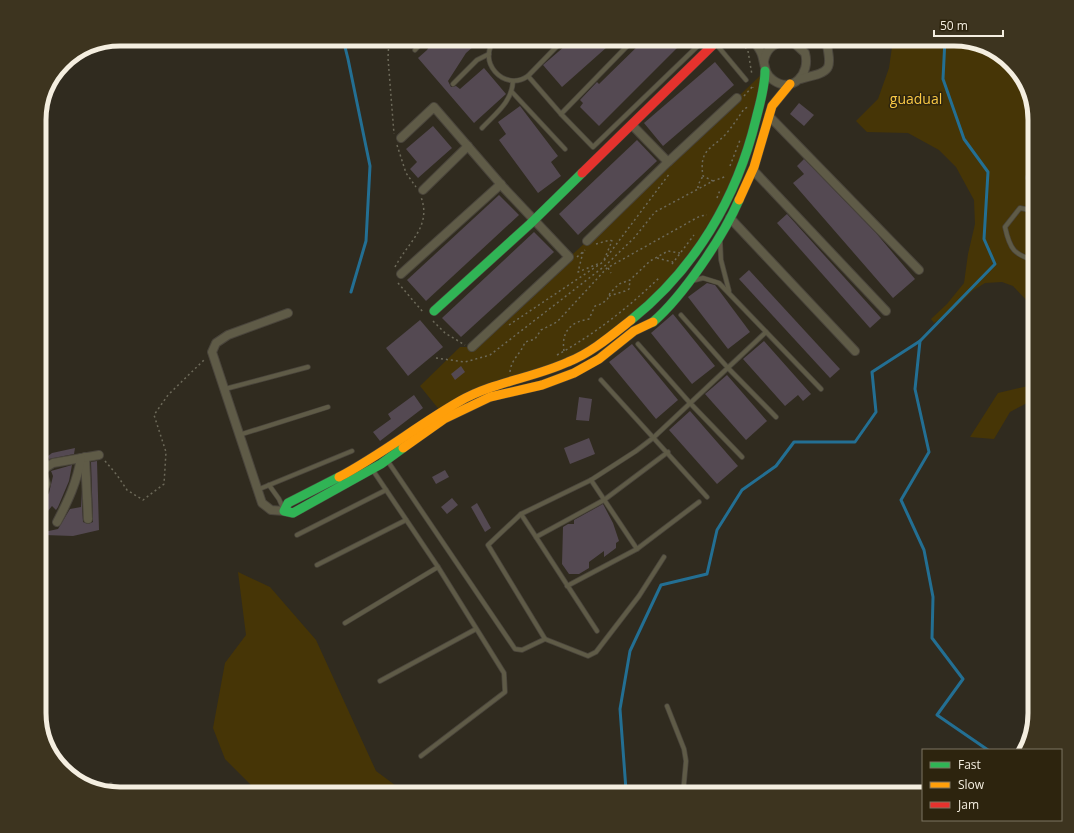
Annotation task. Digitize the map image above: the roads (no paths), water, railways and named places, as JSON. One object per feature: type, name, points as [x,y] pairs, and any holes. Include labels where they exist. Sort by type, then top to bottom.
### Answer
[{"type":"street","points":[[432,314],[535,219],[712,46]]},
{"type":"street","points":[[757,46],[762,54],[768,76],[778,83],[790,84]]},
{"type":"street","points":[[284,511],[288,503],[367,462],[460,401],[487,388],[534,375],[570,362],[636,316],[662,292],[688,263],[721,214],[748,152],[763,90],[765,56],[773,46]]},
{"type":"street","points":[[797,46],[805,53],[806,70],[800,79]]},
{"type":"street","points":[[288,313],[228,335],[216,343],[212,352],[262,503],[271,510],[293,513],[372,469],[444,419],[490,397],[542,385],[587,367],[612,351],[634,332],[653,322],[668,308],[687,283],[730,218],[753,170],[768,116],[777,99],[790,84],[800,79],[823,73],[829,68],[831,62],[828,46]]},
{"type":"street","points":[[590,244],[669,164],[739,98]]},
{"type":"street","points":[[398,138],[434,107],[501,184],[569,257],[472,347]]},
{"type":"street","points":[[768,116],[919,270]]},
{"type":"street","points":[[632,125],[669,164]]},
{"type":"street","points":[[420,192],[468,146]]},
{"type":"street","points":[[753,170],[886,311]]},
{"type":"street","points":[[397,275],[501,184]]},
{"type":"street","points":[[730,218],[855,351]]},
{"type":"street","points":[[636,316],[640,324],[645,325]]},
{"type":"street","points":[[534,375],[542,385]]},
{"type":"street","points":[[46,469],[54,463],[99,455]]},
{"type":"street","points":[[83,457],[88,519]]},
{"type":"street","points":[[57,522],[71,496],[83,457]]},
{"type":"lane","points":[[415,50],[419,46]]},
{"type":"lane","points":[[492,46],[489,54],[490,63],[494,71],[500,77],[513,81],[523,79],[528,76],[557,46]]},
{"type":"lane","points":[[561,114],[627,46]]},
{"type":"lane","points":[[528,76],[561,114],[593,147],[698,46]]},
{"type":"lane","points":[[721,46],[746,80]]},
{"type":"lane","points":[[453,84],[477,60],[489,54]]},
{"type":"lane","points":[[482,128],[508,101],[512,92],[513,81]]},
{"type":"lane","points":[[512,92],[565,149]]},
{"type":"lane","points":[[1028,210],[1020,208],[1005,227],[1009,244],[1018,255],[1028,259]]},
{"type":"lane","points":[[720,235],[721,260],[730,294]]},
{"type":"lane","points":[[687,283],[703,278],[720,282],[821,389]]},
{"type":"lane","points":[[681,315],[728,368],[776,417]]},
{"type":"lane","points":[[664,557],[639,596],[596,652],[588,656],[545,638],[488,545],[521,514],[591,480],[636,451],[653,438],[766,332]]},
{"type":"lane","points":[[638,344],[690,403],[742,457]]},
{"type":"lane","points":[[225,389],[308,367]]},
{"type":"lane","points":[[601,380],[653,438],[668,452],[707,497]]},
{"type":"lane","points":[[239,436],[328,407]]},
{"type":"lane","points":[[257,490],[352,451]]},
{"type":"lane","points":[[536,537],[604,500],[668,452]]},
{"type":"lane","points":[[387,459],[515,649],[522,650],[545,638]]},
{"type":"lane","points":[[372,469],[438,567],[504,673],[505,692],[421,756]]},
{"type":"lane","points":[[591,480],[637,549]]},
{"type":"lane","points":[[269,485],[279,499],[284,511]]},
{"type":"lane","points":[[297,535],[386,490]]},
{"type":"lane","points":[[567,586],[637,549],[699,502]]},
{"type":"lane","points":[[521,514],[597,631]]},
{"type":"lane","points":[[317,565],[406,520]]},
{"type":"lane","points":[[345,622],[438,567]]},
{"type":"lane","points":[[380,681],[476,629]]},
{"type":"lane","points":[[667,706],[684,749],[686,761],[684,787]]},
{"type":"waterway","points":[[345,46],[370,166],[366,241],[351,292]]},
{"type":"waterway","points":[[945,46],[943,79],[964,139],[988,172],[984,239],[995,264],[920,341],[915,389],[929,452],[901,500],[924,550],[933,597],[932,638],[963,679],[937,715],[987,749]]},
{"type":"waterway","points":[[626,787],[620,709],[630,651],[661,585],[707,574],[717,530],[742,490],[776,466],[794,442],[855,442],[876,412],[872,372],[920,341]]},
{"type":"park label","name":"guadual","points":[[916,98]]}]
